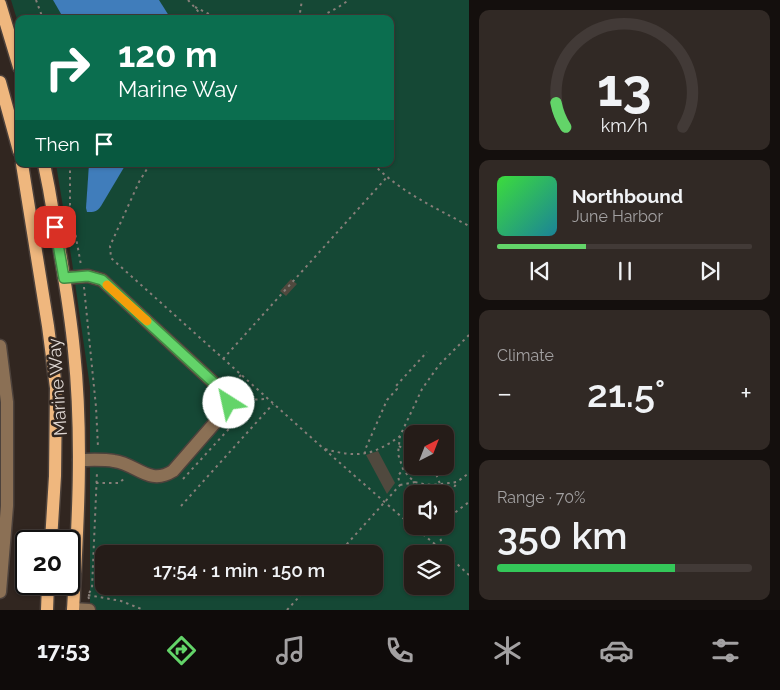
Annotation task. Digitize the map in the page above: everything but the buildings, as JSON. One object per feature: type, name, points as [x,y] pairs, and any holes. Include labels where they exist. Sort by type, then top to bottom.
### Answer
[{"type":"main road","points":[[0,4],[15,54]]},
{"type":"main road","points":[[0,82],[15,136]]},
{"type":"main road","name":"Marine Way","points":[[22,167],[56,388],[55,476],[52,530]]},
{"type":"main road","name":"Marine Way","points":[[45,167],[64,278],[74,352],[79,494],[73,610]]},
{"type":"main road","points":[[47,610],[48,595]]},
{"type":"lane","points":[[64,278],[88,276],[102,280],[226,394],[229,403],[226,410],[173,471],[166,475],[152,477],[115,461],[79,460]]},
{"type":"lane","points":[[0,346],[7,402],[8,506],[0,592]]},
{"type":"lane","points":[[73,610],[89,610]]},
{"type":"path","points":[[36,0],[42,15]]},
{"type":"path","points":[[188,0],[202,15]]},
{"type":"path","points":[[299,15],[302,0]]},
{"type":"path","points":[[324,15],[349,0]]},
{"type":"path","points":[[195,7],[211,15]]},
{"type":"path","points":[[70,167],[70,205],[81,267]]},
{"type":"path","points":[[148,167],[139,182],[110,246],[111,258],[404,519]]},
{"type":"path","points":[[376,167],[387,177],[430,207],[469,226]]},
{"type":"path","points":[[223,359],[387,177]]},
{"type":"path","points":[[84,285],[96,407],[96,443],[102,460],[96,474],[92,588],[88,595],[121,601],[144,610]]},
{"type":"path","points":[[415,482],[403,469],[398,454],[400,436],[414,404],[438,365],[469,335]]},
{"type":"path","points":[[365,454],[365,450],[387,400],[427,352]]},
{"type":"path","points":[[242,400],[268,399]]},
{"type":"path","points":[[181,506],[274,404]]},
{"type":"path","points":[[324,449],[352,455],[365,454],[387,446],[400,436]]},
{"type":"path","points":[[399,446],[404,449]]},
{"type":"path","points":[[400,485],[398,476],[403,469]]},
{"type":"path","points":[[346,545],[400,485],[415,482],[432,485],[456,482],[469,473]]},
{"type":"path","points":[[436,475],[440,484]]},
{"type":"path","points":[[454,486],[456,482]]},
{"type":"path","points":[[454,513],[469,502]]},
{"type":"path","points":[[424,535],[436,545]]},
{"type":"path","points":[[454,561],[469,575]]},
{"type":"path","points":[[287,610],[301,595]]},
{"type":"green space","points":[[11,0],[469,0],[469,610],[90,610],[90,387],[56,167],[394,167],[394,15],[16,15]]},
{"type":"water","points":[[53,0],[159,0],[168,15],[62,15]]},
{"type":"water","points":[[89,167],[124,167],[100,208],[87,212]]},
{"type":"slow traffic","points":[[107,285],[147,321]]},
{"type":"route","points":[[55,227],[64,278],[88,276],[102,280],[226,394],[229,403]]}]
